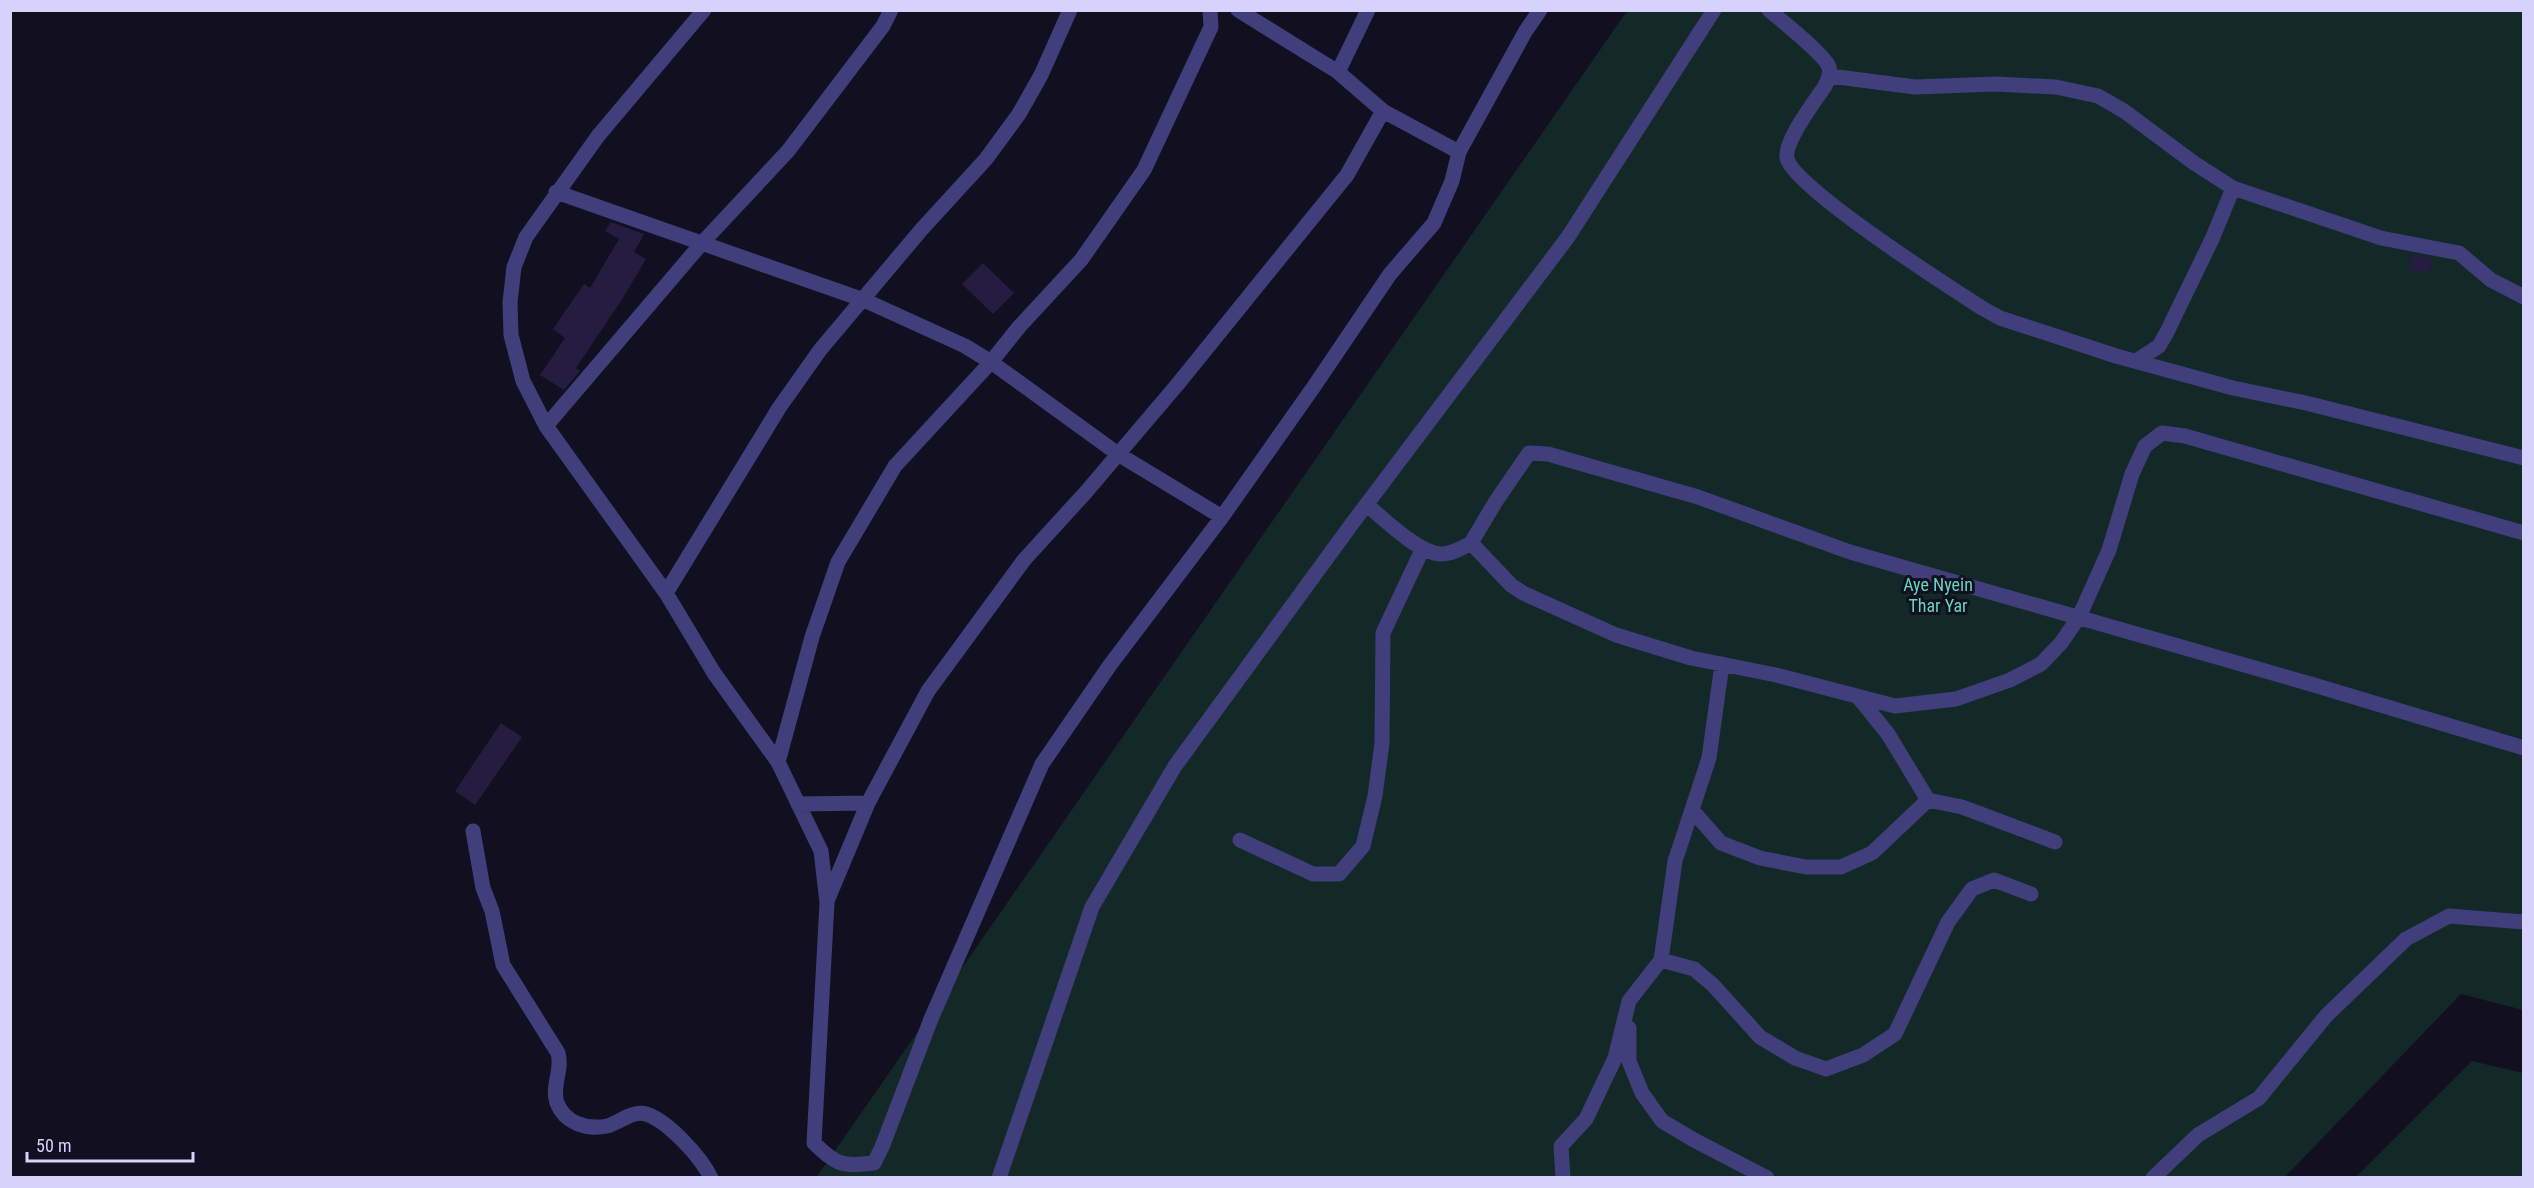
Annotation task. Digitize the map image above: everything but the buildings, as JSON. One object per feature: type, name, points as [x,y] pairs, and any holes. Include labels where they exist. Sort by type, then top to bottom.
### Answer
[{"type":"street","points":[[704,10],[598,136],[526,237],[514,267],[510,302],[511,335],[523,381],[546,426],[666,593],[714,673],[778,762],[821,851],[827,903],[814,1143],[832,1161],[855,1166],[874,1163],[931,1019],[1042,764],[1110,665],[1222,517],[1390,274],[1434,223],[1452,181],[1459,152],[1525,32],[1540,10]]},
{"type":"street","points":[[546,426],[702,243],[788,151],[883,26],[891,10]]},
{"type":"street","points":[[666,593],[779,408],[820,350],[921,230],[986,159],[1019,114],[1041,75],[1070,10]]},
{"type":"street","points":[[778,762],[812,637],[838,562],[895,466],[1081,260],[1144,170],[1210,27],[1210,10]]},
{"type":"street","points":[[1238,10],[1338,72],[1383,111],[1459,152]]},
{"type":"street","points":[[1338,72],[1368,10]]},
{"type":"street","points":[[999,1178],[1092,907],[1175,766],[1366,505],[1568,237],[1714,10]]},
{"type":"street","points":[[1769,10],[1822,58],[1829,68],[1830,76],[1788,145],[1786,159],[1794,172],[1860,227],[2000,318],[2136,361],[2232,388],[2523,458]]},
{"type":"street","points":[[1830,76],[1868,83],[1915,87],[1996,84],[2056,87],[2098,96],[2124,111],[2232,188],[2381,238],[2459,253],[2490,279],[2523,297]]},
{"type":"street","points":[[827,903],[868,803],[928,691],[1023,560],[1118,454],[1255,291],[1347,175],[1383,111]]},
{"type":"street","points":[[2136,361],[2159,346],[2168,332],[2213,237],[2232,188]]},
{"type":"street","points":[[556,192],[864,300],[965,346],[991,362],[1118,454],[1222,517]]},
{"type":"street","points":[[1471,543],[1511,585],[1523,593],[1616,634],[1691,658],[1776,675],[1895,706],[1956,699],[2010,680],[2041,664],[2061,643],[2079,617],[2109,550],[2132,474],[2145,446],[2162,433],[2185,436],[2523,533]]},
{"type":"street","points":[[1366,505],[1423,548],[1440,554],[1455,551],[1471,543],[1529,453],[1548,454],[1698,497],[1850,552],[2523,748]]},
{"type":"street","points":[[1240,840],[1313,874],[1339,874],[1363,846],[1375,796],[1382,743],[1383,633],[1423,548]]},
{"type":"street","points":[[1563,1178],[1561,1146],[1586,1119],[1615,1058],[1629,1001],[1661,960],[1675,861],[1709,758],[1722,664]]},
{"type":"street","points":[[1859,698],[1888,734],[1928,800],[1962,807],[2055,842]]},
{"type":"street","points":[[1692,810],[1720,843],[1760,858],[1806,867],[1840,867],[1872,853],[1928,800]]},
{"type":"street","points":[[798,804],[868,803]]},
{"type":"street","points":[[473,831],[483,888],[492,911],[503,965],[558,1053],[560,1066],[555,1095],[559,1107],[570,1121],[591,1127],[608,1126],[632,1115],[646,1114],[666,1127],[686,1145],[706,1168],[711,1178]]},
{"type":"street","points":[[1661,960],[1694,969],[1713,985],[1760,1037],[1795,1058],[1826,1069],[1863,1055],[1895,1034],[1948,922],[1972,889],[1994,880],[2031,894]]},
{"type":"street","points":[[2153,1178],[2198,1135],[2259,1098],[2326,1016],[2406,939],[2449,916],[2523,922]]},
{"type":"street","points":[[1629,1001],[1629,1061],[1642,1093],[1662,1121],[1767,1178]]},
{"type":"green space","name":"Aye Nyein Thar Yar","points":[[1627,11],[2523,11],[2523,1010],[2461,994],[2285,1177],[816,1178]]},
{"type":"green space","points":[[2472,1061],[2523,1073],[2523,1177],[2356,1177]]}]
